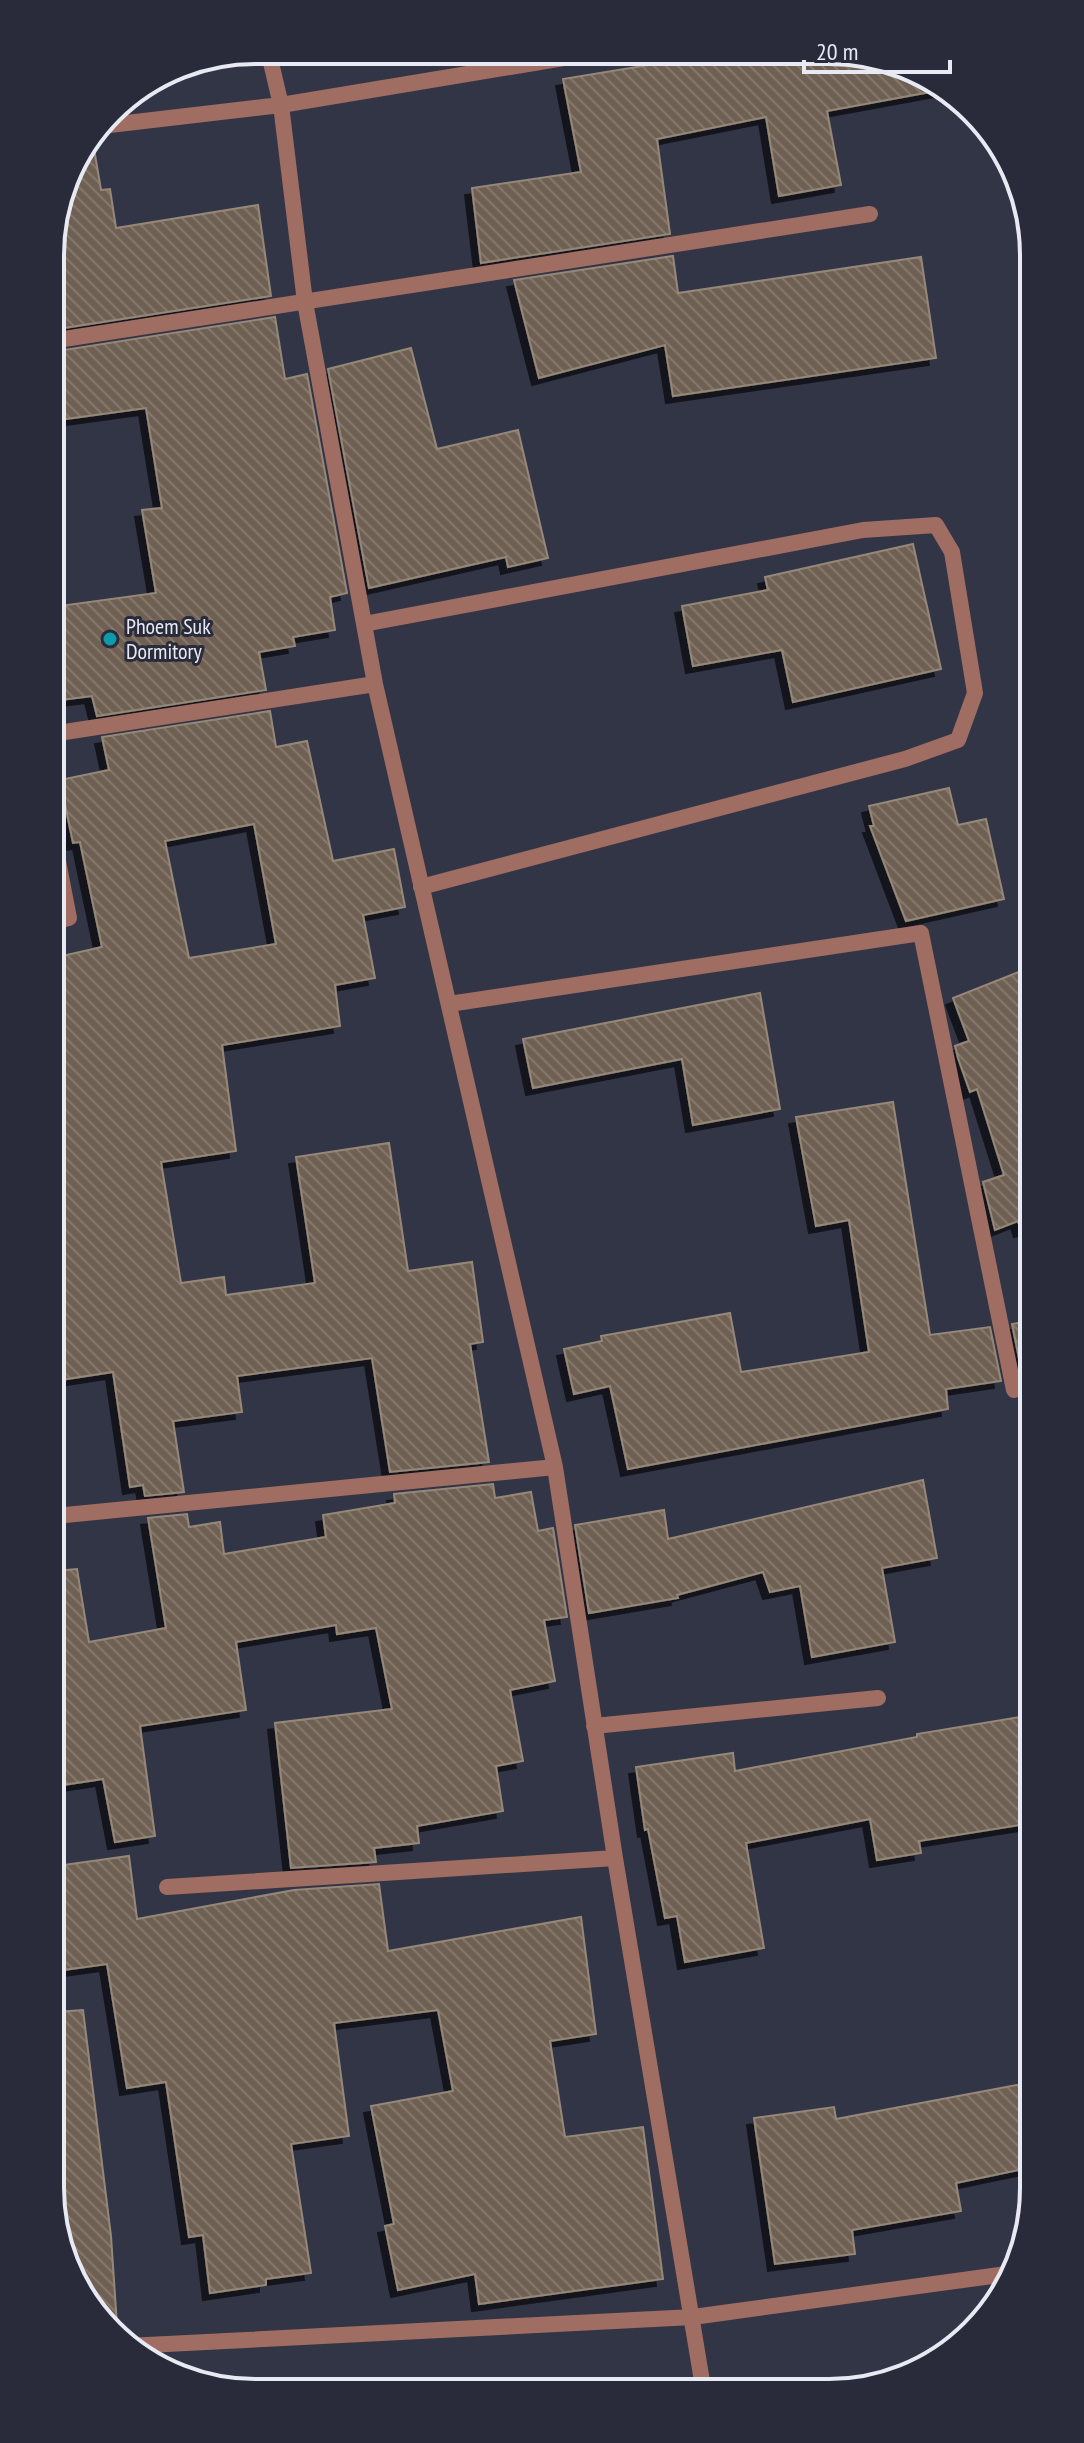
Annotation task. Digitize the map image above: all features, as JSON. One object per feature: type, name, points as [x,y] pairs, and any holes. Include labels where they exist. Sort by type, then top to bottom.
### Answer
[{"type":"street","points":[[271,64],[281,105],[305,302],[375,684],[555,1467],[615,1858],[702,2379]]},
{"type":"street","points":[[116,124],[281,105],[528,64]]},
{"type":"street","points":[[64,339],[870,214]]},
{"type":"street","points":[[364,624],[863,530],[936,525],[952,552],[975,693],[958,740],[905,759],[421,887]]},
{"type":"street","points":[[64,732],[375,684]]},
{"type":"street","points":[[64,892],[69,918],[64,919]]},
{"type":"street","points":[[449,1004],[921,933],[1014,1390]]},
{"type":"street","points":[[64,1515],[555,1467]]},
{"type":"street","points":[[594,1726],[878,1698]]},
{"type":"street","points":[[167,1887],[615,1858]]},
{"type":"street","points":[[146,2345],[693,2317],[998,2275]]},
{"type":"building","points":[[655,64],[829,64],[890,74],[928,92],[827,111],[841,185],[779,196],[766,117],[657,139],[670,234],[481,263],[472,188],[581,172],[563,79]]},
{"type":"building","points":[[95,152],[101,190],[110,189],[116,228],[258,205],[271,296],[64,328],[66,241],[71,206]]},
{"type":"building","points":[[673,256],[678,293],[921,257],[936,358],[673,396],[665,345],[539,378],[514,280]]},
{"type":"building","points":[[275,317],[285,379],[307,374],[347,593],[330,597],[335,630],[293,637],[295,646],[259,652],[266,690],[97,716],[92,696],[64,700],[64,605],[156,593],[142,510],[162,508],[146,408],[64,419],[64,350]]},
{"type":"building","points":[[411,348],[437,449],[518,430],[548,558],[508,567],[506,557],[369,588],[328,369]]},
{"type":"building","points":[[913,544],[941,669],[793,702],[782,650],[693,666],[682,606],[768,590],[765,577]]},
{"type":"building","points":[[270,711],[276,747],[307,741],[333,861],[394,849],[405,907],[363,915],[375,978],[335,985],[340,1026],[222,1045],[236,1151],[161,1162],[181,1283],[224,1277],[226,1295],[315,1283],[296,1157],[389,1143],[408,1271],[472,1262],[483,1342],[470,1344],[489,1462],[390,1472],[372,1358],[237,1376],[242,1412],[173,1421],[184,1492],[145,1496],[143,1485],[130,1487],[113,1372],[64,1379],[64,956],[102,947],[80,842],[73,843],[64,799],[64,779],[109,770],[102,737]],"holes":[[[254,824],[276,944],[189,958],[165,841]]]},
{"type":"building","points":[[949,788],[958,825],[986,819],[1004,899],[906,921],[870,826],[874,826],[869,806]]},
{"type":"building","points":[[1020,972],[1020,1227],[1018,1221],[995,1230],[983,1182],[1004,1175],[977,1089],[970,1092],[958,1058],[955,1046],[969,1041],[953,998]]},
{"type":"building","points":[[760,993],[780,1109],[693,1125],[682,1059],[533,1088],[523,1039]]},
{"type":"building","points":[[893,1102],[930,1335],[990,1327],[1001,1381],[946,1389],[948,1409],[628,1469],[610,1386],[574,1394],[564,1349],[602,1341],[601,1336],[730,1313],[741,1372],[869,1352],[849,1220],[816,1226],[796,1117]]},
{"type":"building","points":[[1020,1323],[1020,1363],[1012,1324]]},
{"type":"building","points":[[923,1480],[937,1558],[882,1568],[895,1642],[812,1657],[800,1586],[770,1592],[763,1572],[677,1595],[678,1598],[589,1613],[575,1525],[664,1510],[668,1539]]},
{"type":"building","points":[[493,1484],[495,1498],[531,1492],[538,1531],[553,1528],[567,1617],[544,1620],[555,1681],[510,1690],[523,1761],[496,1766],[503,1811],[417,1826],[419,1843],[374,1848],[376,1862],[291,1868],[275,1723],[392,1709],[376,1628],[337,1634],[336,1625],[236,1642],[246,1710],[140,1726],[155,1836],[115,1842],[103,1779],[64,1785],[64,1570],[77,1569],[89,1642],[166,1628],[148,1518],[187,1514],[189,1527],[220,1522],[224,1554],[326,1537],[323,1515],[395,1503],[394,1494]]},
{"type":"building","points":[[1020,1717],[1020,1825],[919,1841],[921,1853],[877,1860],[870,1819],[746,1843],[764,1948],[685,1962],[677,1916],[665,1918],[648,1829],[645,1830],[636,1767],[733,1753],[735,1771],[917,1737],[917,1734]]},
{"type":"building","points":[[129,1856],[137,1919],[294,1890],[379,1884],[388,1951],[581,1917],[596,2034],[550,2041],[565,2137],[643,2127],[663,2279],[479,2304],[475,2274],[398,2290],[385,2226],[394,2224],[371,2106],[453,2091],[438,2010],[334,2023],[349,2136],[291,2144],[311,2273],[266,2279],[266,2285],[210,2293],[203,2235],[189,2237],[166,2082],[127,2088],[107,1964],[64,1970],[64,1865]]},
{"type":"building","points":[[83,2010],[111,2236],[117,2320],[96,2294],[79,2261],[66,2213],[64,2011]]},
{"type":"building","points":[[1020,2084],[1020,2170],[956,2183],[961,2211],[852,2230],[855,2254],[775,2264],[754,2118],[834,2107],[836,2119]]},
{"type":"place","name":"Phoem Suk Dormitory","points":[[110,639]]}]
